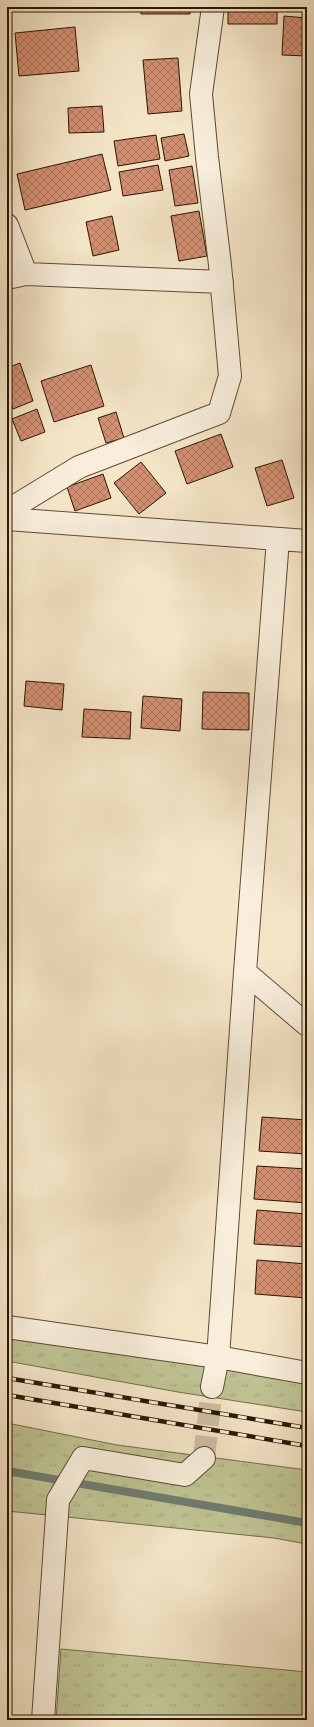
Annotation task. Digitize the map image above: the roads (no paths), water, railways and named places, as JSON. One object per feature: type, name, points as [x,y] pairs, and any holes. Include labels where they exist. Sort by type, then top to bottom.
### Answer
[{"type":"street","points":[[7,511],[79,467],[219,413],[230,376],[222,282],[207,157],[202,94],[213,7]]},
{"type":"street","points":[[7,225],[16,276],[222,282]]},
{"type":"street","points":[[7,519],[307,541]]},
{"type":"street","points":[[212,1388],[218,1357],[245,972],[278,539]]},
{"type":"street","points":[[245,972],[307,1025]]},
{"type":"street","points":[[7,1327],[218,1357],[307,1373]]},
{"type":"street","points":[[43,1720],[58,1500],[83,1458],[185,1475],[204,1458]]},
{"type":"waterway","points":[[7,1471],[307,1523]]},
{"type":"tunnel","points":[[204,1458],[212,1387]]},
{"type":"railway","points":[[7,1378],[307,1428]]},
{"type":"railway","points":[[7,1395],[307,1446]]}]
